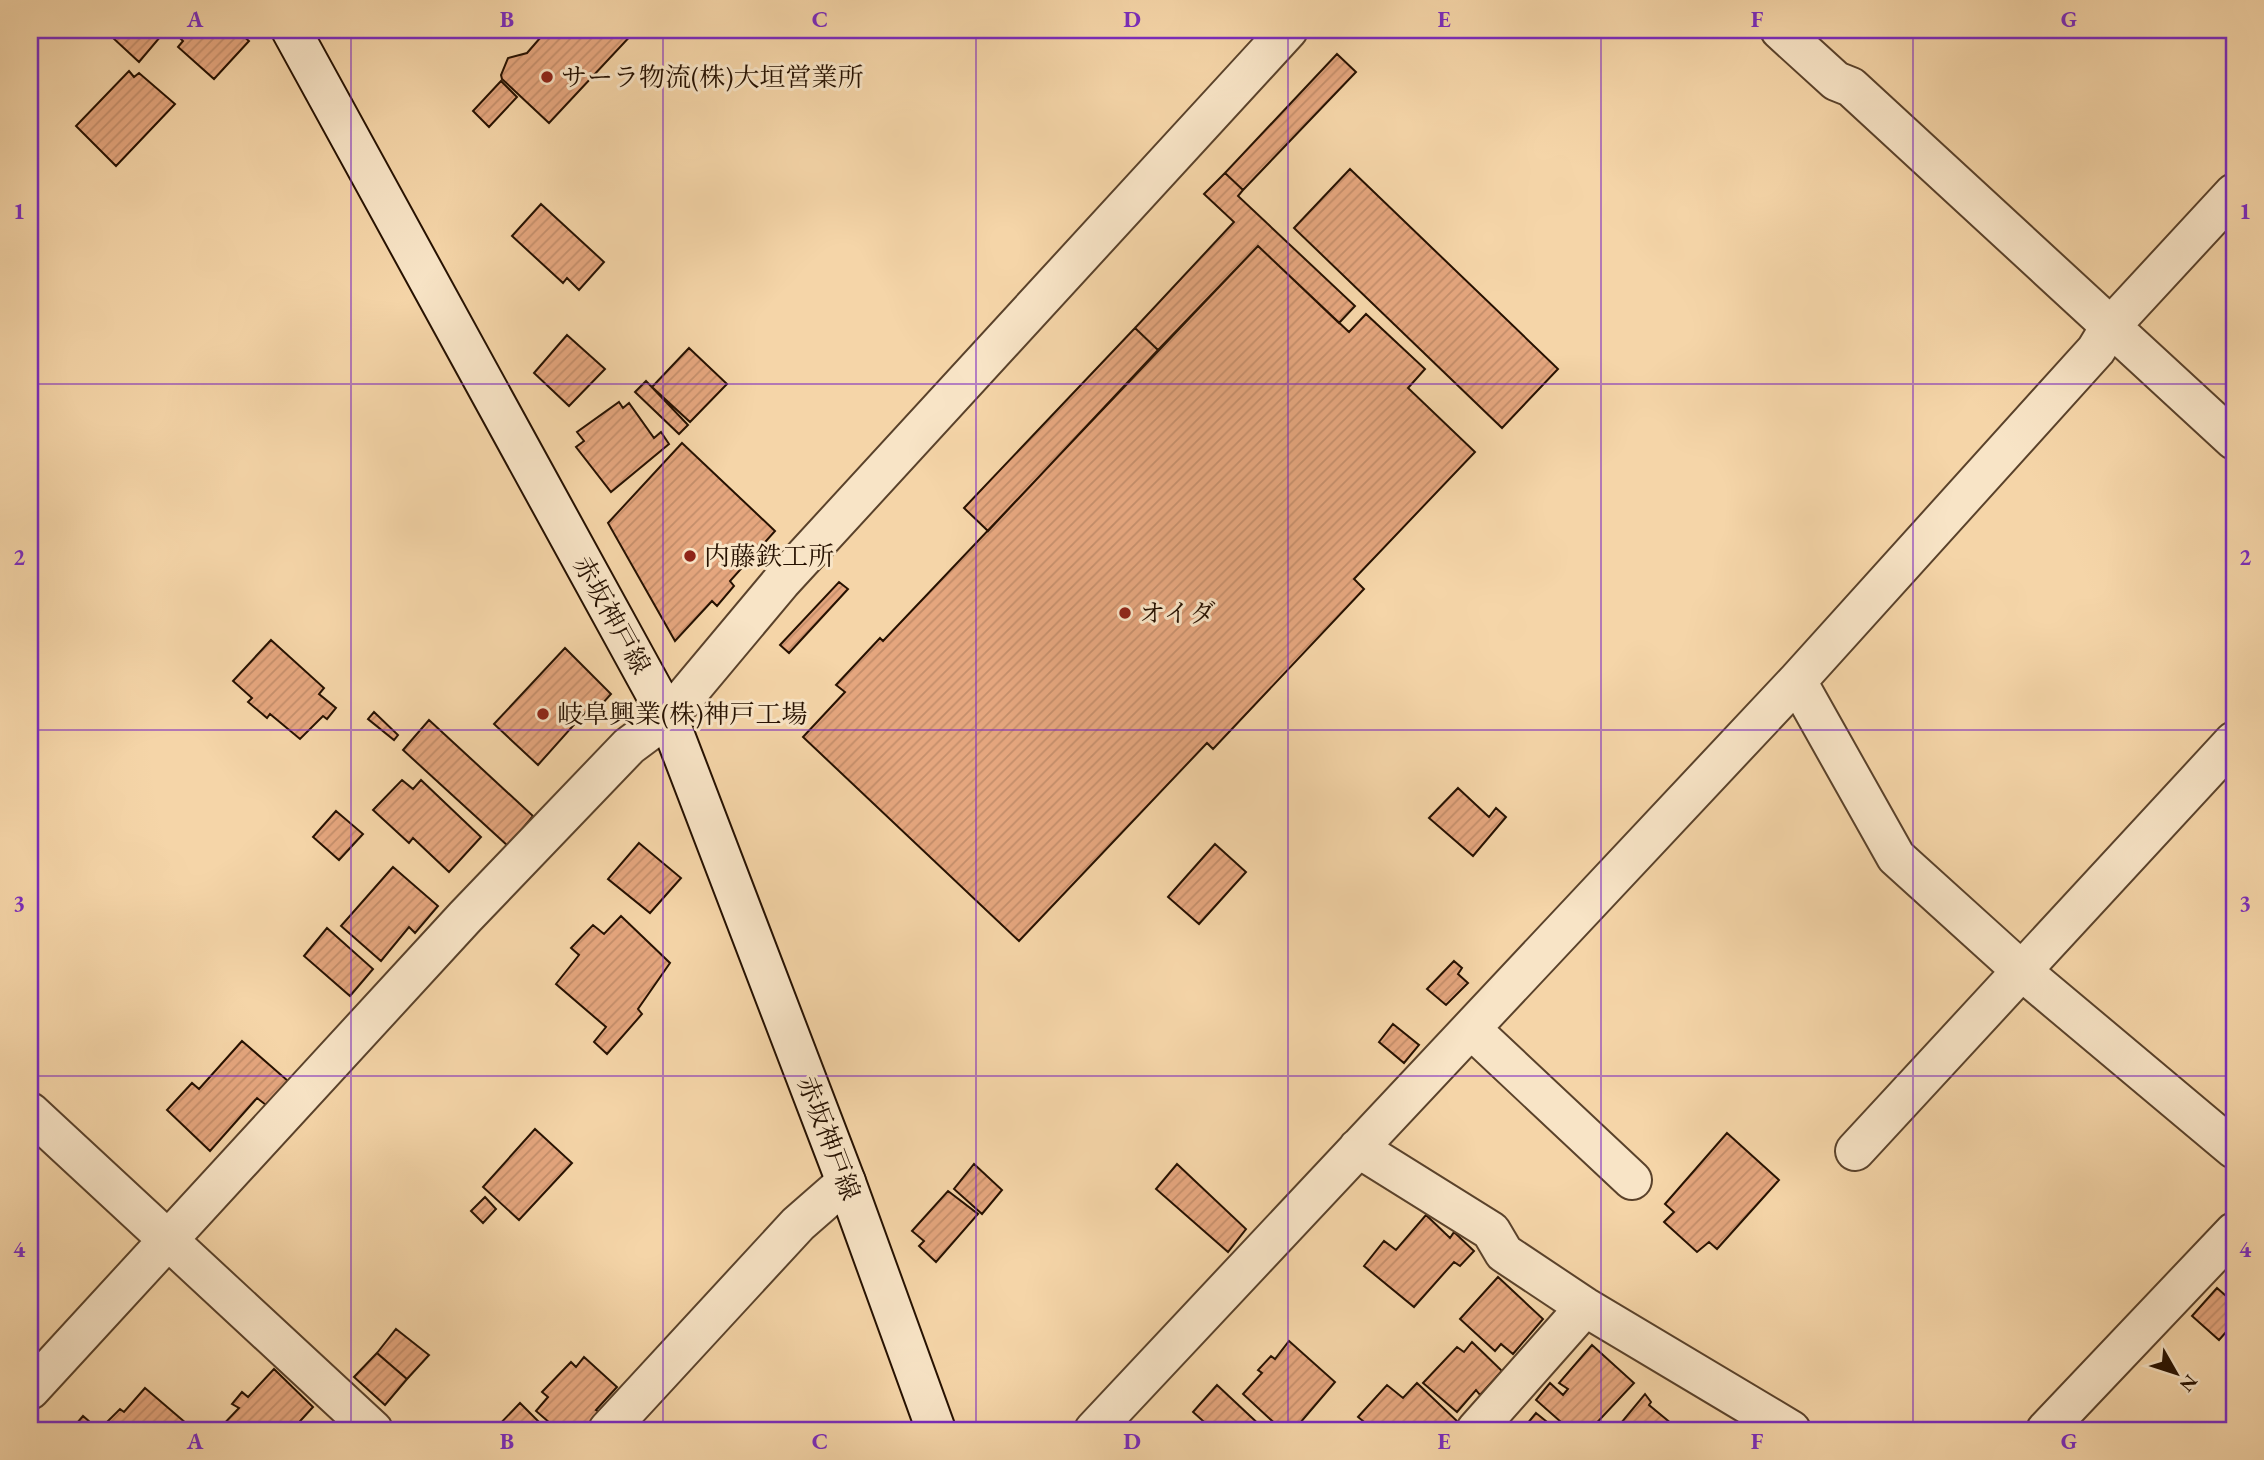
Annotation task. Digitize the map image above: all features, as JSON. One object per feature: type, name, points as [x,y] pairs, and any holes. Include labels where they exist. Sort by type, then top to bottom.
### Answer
[{"type":"street","name":"赤坂神戸線","points":[[291,30],[667,717],[846,1182],[936,1430]]},
{"type":"street","points":[[30,1390],[494,887],[629,746],[667,717],[782,582],[1288,30]]},
{"type":"street","points":[[1780,30],[1836,81],[1851,87],[2234,440]]},
{"type":"street","points":[[1094,1430],[1797,681],[2087,360],[2110,327],[2234,193]]},
{"type":"street","points":[[1797,681],[1896,857],[2023,972],[2234,1149]]},
{"type":"street","points":[[1855,1151],[2234,741]]},
{"type":"street","points":[[1471,1029],[1632,1180]]},
{"type":"street","points":[[30,1112],[373,1430]]},
{"type":"street","points":[[1358,1148],[1490,1231],[1504,1253],[1585,1307],[1739,1418],[1791,1430]]},
{"type":"street","points":[[608,1430],[798,1224],[846,1182]]},
{"type":"street","points":[[2046,1430],[2234,1232]]},
{"type":"street","points":[[1476,1430],[1585,1307]]},
{"type":"building","points":[[120,30],[166,30],[139,62],[113,38]]},
{"type":"building","points":[[172,30],[236,30],[249,41],[214,79],[178,47],[183,41]]},
{"type":"building","name":"サーラ物流(株)大垣営業所","points":[[547,30],[636,30],[549,123],[502,79],[501,75],[508,58],[527,53]]},
{"type":"building","points":[[1337,54],[1356,72],[1243,190],[1225,173]]},
{"type":"building","points":[[129,71],[134,77],[139,73],[175,104],[116,166],[76,126]]},
{"type":"building","points":[[501,81],[517,97],[489,127],[473,111]]},
{"type":"building","points":[[1350,169],[1558,369],[1502,428],[1294,228]]},
{"type":"building","points":[[1225,173],[1243,190],[1238,196],[1355,306],[1339,323],[1258,246],[1158,350],[1135,328],[1234,222],[1204,194]]},
{"type":"building","points":[[541,204],[604,262],[579,290],[567,278],[563,283],[512,236]]},
{"type":"building","name":"オイダ","points":[[1258,246],[1349,332],[1366,314],[1425,369],[1408,388],[1475,452],[1354,579],[1364,589],[1213,749],[1207,743],[1019,941],[803,737],[845,692],[836,685],[880,638],[883,641]]},
{"type":"building","points":[[1135,328],[1158,350],[988,531],[964,508]]},
{"type":"building","points":[[567,335],[605,369],[569,406],[534,373]]},
{"type":"building","points":[[689,348],[727,384],[690,422],[652,387]]},
{"type":"building","points":[[646,381],[688,425],[679,434],[635,392]]},
{"type":"building","points":[[619,402],[623,408],[629,403],[654,438],[661,432],[669,444],[611,492],[576,447],[584,441],[577,432]]},
{"type":"building","name":"内藤鉄工所","points":[[682,443],[775,531],[730,581],[734,586],[717,606],[712,601],[675,641],[608,523]]},
{"type":"building","points":[[839,582],[848,589],[789,653],[780,645]]},
{"type":"building","points":[[271,640],[324,688],[319,694],[336,708],[327,719],[323,716],[300,739],[270,714],[267,718],[248,702],[252,698],[233,681]]},
{"type":"building","name":"岐阜興業(株)神戸工場","points":[[565,648],[611,694],[602,704],[596,700],[538,765],[494,724]]},
{"type":"building","points":[[374,712],[398,735],[394,740],[368,719]]},
{"type":"building","points":[[429,720],[533,816],[508,846],[403,750]]},
{"type":"building","points":[[402,780],[413,789],[421,780],[481,837],[449,872],[413,838],[409,843],[373,810]]},
{"type":"building","points":[[1458,788],[1489,817],[1496,808],[1506,817],[1473,856],[1429,818]]},
{"type":"building","points":[[336,811],[363,834],[339,860],[313,837]]},
{"type":"building","points":[[639,843],[681,878],[650,913],[608,879]]},
{"type":"building","points":[[1215,844],[1246,872],[1199,924],[1168,897]]},
{"type":"building","points":[[393,867],[438,906],[415,933],[409,927],[381,961],[341,926]]},
{"type":"building","points":[[621,916],[670,963],[638,1009],[642,1014],[607,1054],[594,1042],[606,1027],[556,984],[579,955],[571,948],[593,925],[604,934]]},
{"type":"building","points":[[327,928],[373,969],[350,996],[304,956]]},
{"type":"building","points":[[1454,961],[1462,968],[1458,974],[1468,983],[1446,1005],[1427,989]]},
{"type":"building","points":[[1393,1024],[1419,1045],[1404,1063],[1379,1042]]},
{"type":"building","points":[[242,1041],[288,1081],[266,1105],[257,1098],[210,1151],[167,1110],[192,1083],[199,1089]]},
{"type":"building","points":[[535,1129],[572,1163],[519,1220],[483,1187]]},
{"type":"building","points":[[1727,1133],[1779,1180],[1717,1249],[1709,1242],[1697,1252],[1664,1222],[1674,1212],[1665,1204]]},
{"type":"building","points":[[974,1164],[1002,1190],[982,1214],[954,1189]]},
{"type":"building","points":[[1177,1164],[1246,1229],[1228,1252],[1156,1189]]},
{"type":"building","points":[[948,1191],[978,1214],[936,1262],[919,1246],[924,1241],[912,1231]]},
{"type":"building","points":[[485,1197],[496,1209],[483,1223],[471,1211]]},
{"type":"building","points":[[1426,1215],[1450,1238],[1454,1232],[1474,1251],[1460,1266],[1454,1262],[1414,1307],[1364,1266],[1384,1241],[1396,1250]]},
{"type":"building","points":[[1498,1277],[1543,1319],[1513,1354],[1501,1344],[1495,1351],[1460,1319]]},
{"type":"building","points":[[2217,1288],[2234,1303],[2234,1323],[2219,1340],[2192,1316]]},
{"type":"building","points":[[396,1329],[429,1355],[407,1379],[377,1353]]},
{"type":"building","points":[[1289,1341],[1335,1382],[1294,1430],[1282,1430],[1243,1394],[1262,1373],[1258,1370],[1271,1356],[1275,1359]]},
{"type":"building","points":[[1472,1342],[1502,1371],[1480,1395],[1476,1390],[1457,1412],[1423,1383],[1457,1347],[1464,1352]]},
{"type":"building","points":[[1592,1345],[1634,1383],[1590,1430],[1570,1430],[1536,1400],[1550,1383],[1563,1395],[1568,1389],[1559,1383]]},
{"type":"building","points":[[377,1353],[407,1379],[385,1405],[354,1377]]},
{"type":"building","points":[[584,1357],[617,1387],[596,1410],[601,1413],[587,1430],[558,1430],[536,1411],[548,1397],[542,1392],[571,1362],[576,1367]]},
{"type":"building","points":[[274,1369],[313,1407],[292,1430],[218,1430],[239,1408],[232,1404],[242,1392],[248,1397]]},
{"type":"building","points":[[1417,1383],[1458,1422],[1451,1430],[1374,1430],[1358,1417],[1387,1385],[1403,1398]]},
{"type":"building","points":[[1217,1385],[1265,1430],[1213,1430],[1193,1412]]},
{"type":"building","points":[[145,1388],[194,1430],[99,1430],[120,1409],[124,1412]]},
{"type":"building","points":[[1645,1394],[1651,1402],[1649,1405],[1678,1429],[1681,1426],[1687,1430],[1616,1429]]},
{"type":"building","points":[[520,1403],[547,1430],[494,1430]]},
{"type":"building","points":[[1536,1413],[1557,1430],[1528,1430],[1530,1427],[1527,1424]]},
{"type":"building","points":[[83,1416],[99,1430],[71,1430]]},
{"type":"place","name":"サーラ物流(株)大垣営業所","points":[[547,77]]},
{"type":"place","name":"内藤鉄工所","points":[[690,556]]},
{"type":"place","name":"オイダ","points":[[1125,613]]},
{"type":"place","name":"岐阜興業(株)神戸工場","points":[[543,714]]}]
